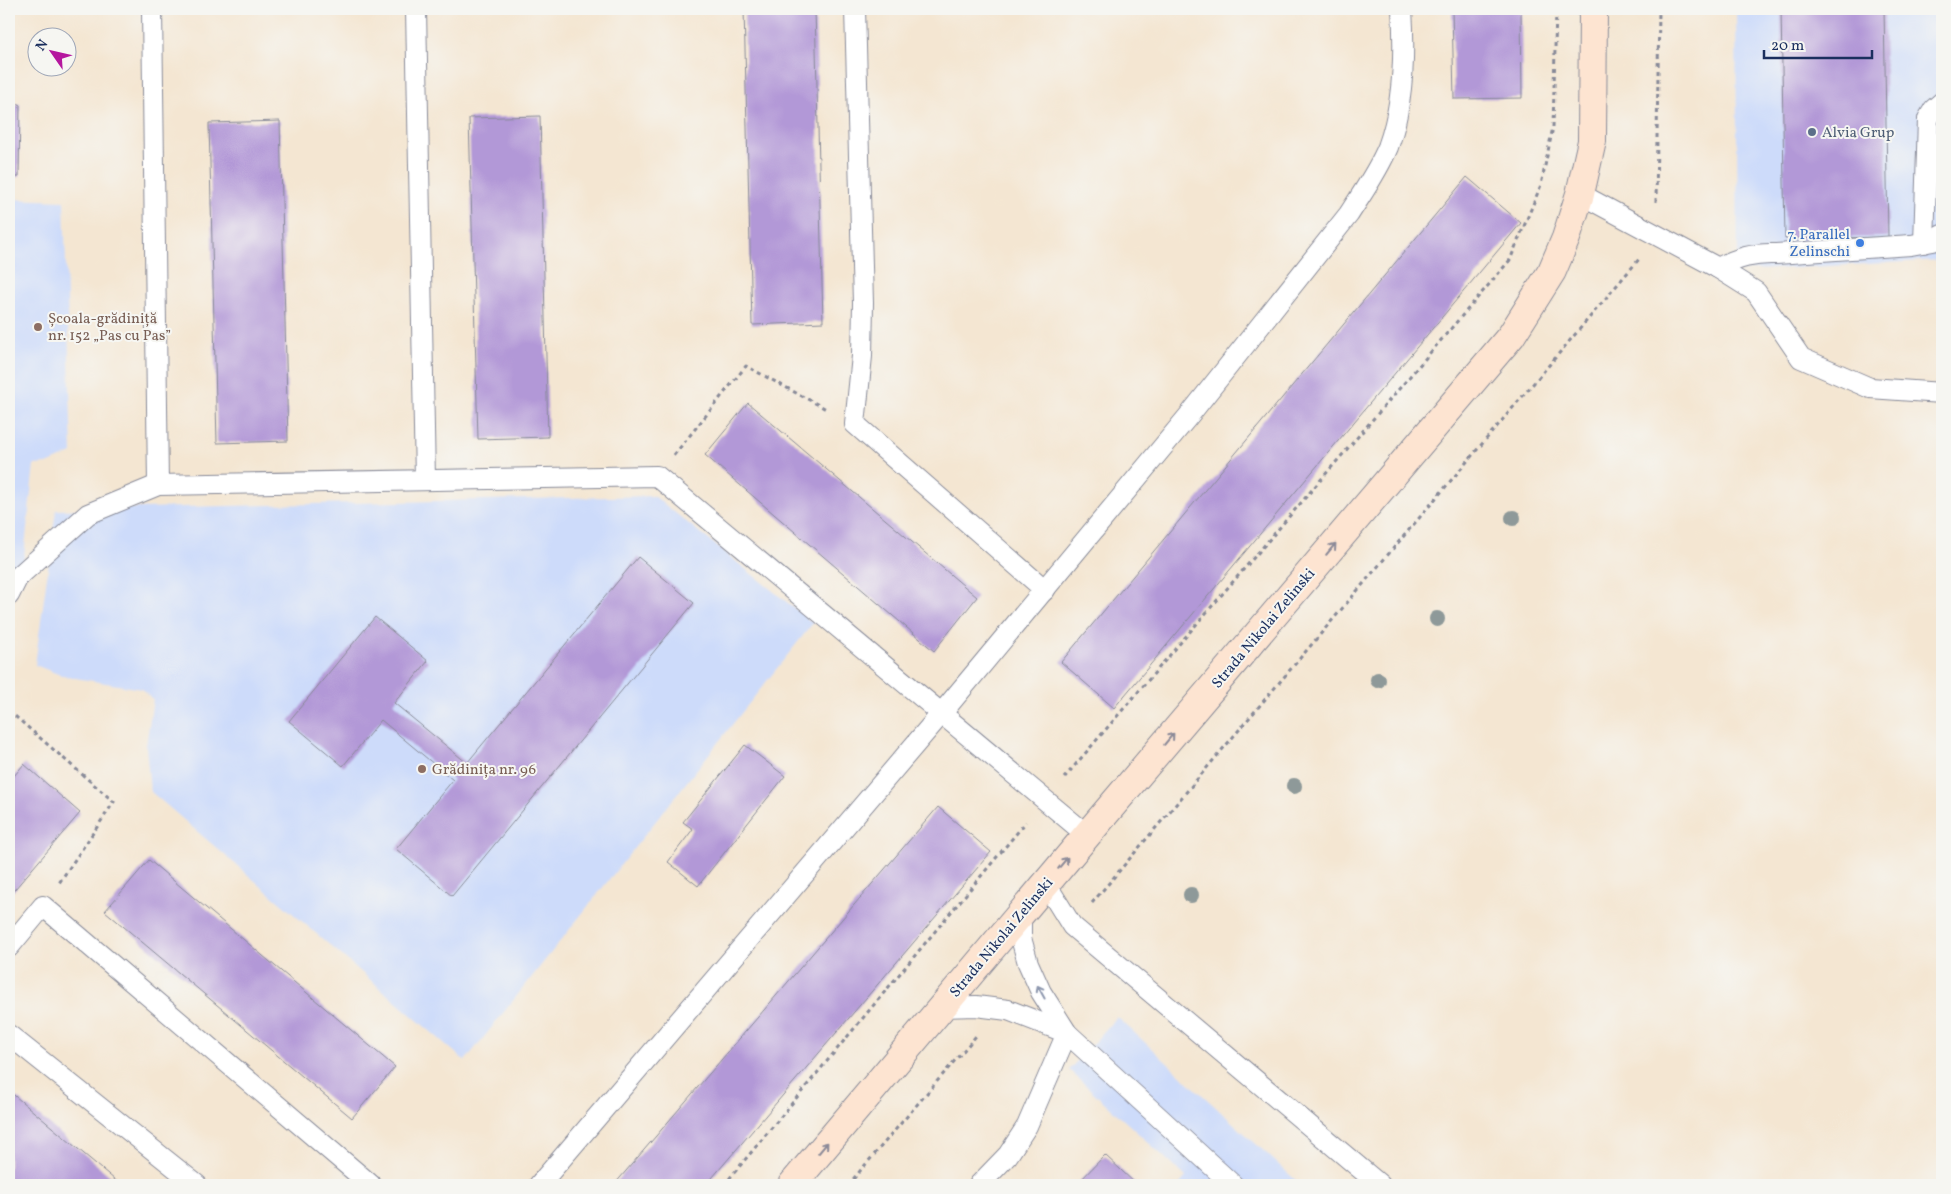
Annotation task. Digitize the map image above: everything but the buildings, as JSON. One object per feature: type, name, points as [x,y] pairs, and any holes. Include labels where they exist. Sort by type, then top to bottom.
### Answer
[{"type":"street","name":"Strada Nikolai Zelinski","points":[[792,1185],[1086,835],[1512,336],[1552,271],[1566,238],[1580,194],[1592,141],[1593,9]]},
{"type":"lane","points":[[152,9],[158,485]]},
{"type":"lane","points":[[416,9],[425,480]]},
{"type":"lane","points":[[855,9],[863,312],[862,356],[855,424],[1044,590]]},
{"type":"lane","points":[[539,1185],[941,714],[1197,405],[1349,214],[1370,181],[1388,147],[1399,107],[1405,45],[1402,9]]},
{"type":"lane","points":[[1718,268],[1738,258],[1760,253],[1776,254],[1933,239],[1928,119],[1934,109],[1942,102]]},
{"type":"lane","points":[[1580,194],[1718,268],[1756,292],[1801,358],[1870,388],[1942,393]]},
{"type":"lane","points":[[9,595],[18,577],[88,514],[158,485],[657,476],[1086,835]]},
{"type":"lane","points":[[1046,884],[1072,926],[1380,1185]]},
{"type":"lane","points":[[9,946],[43,906],[363,1183]]},
{"type":"lane","points":[[1021,913],[1021,938],[1028,963],[1040,992],[1067,1033],[1233,1185]]},
{"type":"lane","points":[[942,1007],[976,1006],[1000,1008],[1036,1019],[1067,1033]]},
{"type":"lane","points":[[979,1185],[1008,1155],[1027,1126],[1067,1033]]},
{"type":"lane","points":[[9,1035],[197,1185]]},
{"type":"path","points":[[724,1185],[1045,800],[1510,260],[1541,185],[1552,127],[1556,9]]},
{"type":"path","points":[[1072,926],[1636,264],[1656,234],[1659,9]]},
{"type":"path","points":[[657,476],[746,366],[855,424]]},
{"type":"path","points":[[9,711],[114,802],[43,906]]},
{"type":"path","points":[[848,1185],[1000,1008]]},
{"type":"shaded area","points":[[1736,9],[1942,9],[1942,260],[1738,271]]},
{"type":"shaded area","name":"Școala-grădiniță nr. 152 „Pas cu Pas”","points":[[9,199],[64,201],[72,453],[47,464],[34,465],[21,583],[9,597]]},
{"type":"shaded area","name":"Grădinița nr. 96","points":[[654,496],[813,623],[465,1061],[150,791],[146,746],[153,700],[142,689],[63,676],[35,665],[56,510]]},
{"type":"shaded area","points":[[1117,1017],[1301,1185],[1179,1185],[1186,1177],[1069,1070]]},
{"type":"place","name":"Alvia Grup","points":[[1812,132]]},
{"type":"place","name":"7. Parallel Zelinschi","points":[[1860,243]]},
{"type":"place","name":"Școala-grădiniță nr. 152 „Pas cu Pas”","points":[[38,327]]},
{"type":"place","name":"Grădinița nr. 96","points":[[422,769]]}]
